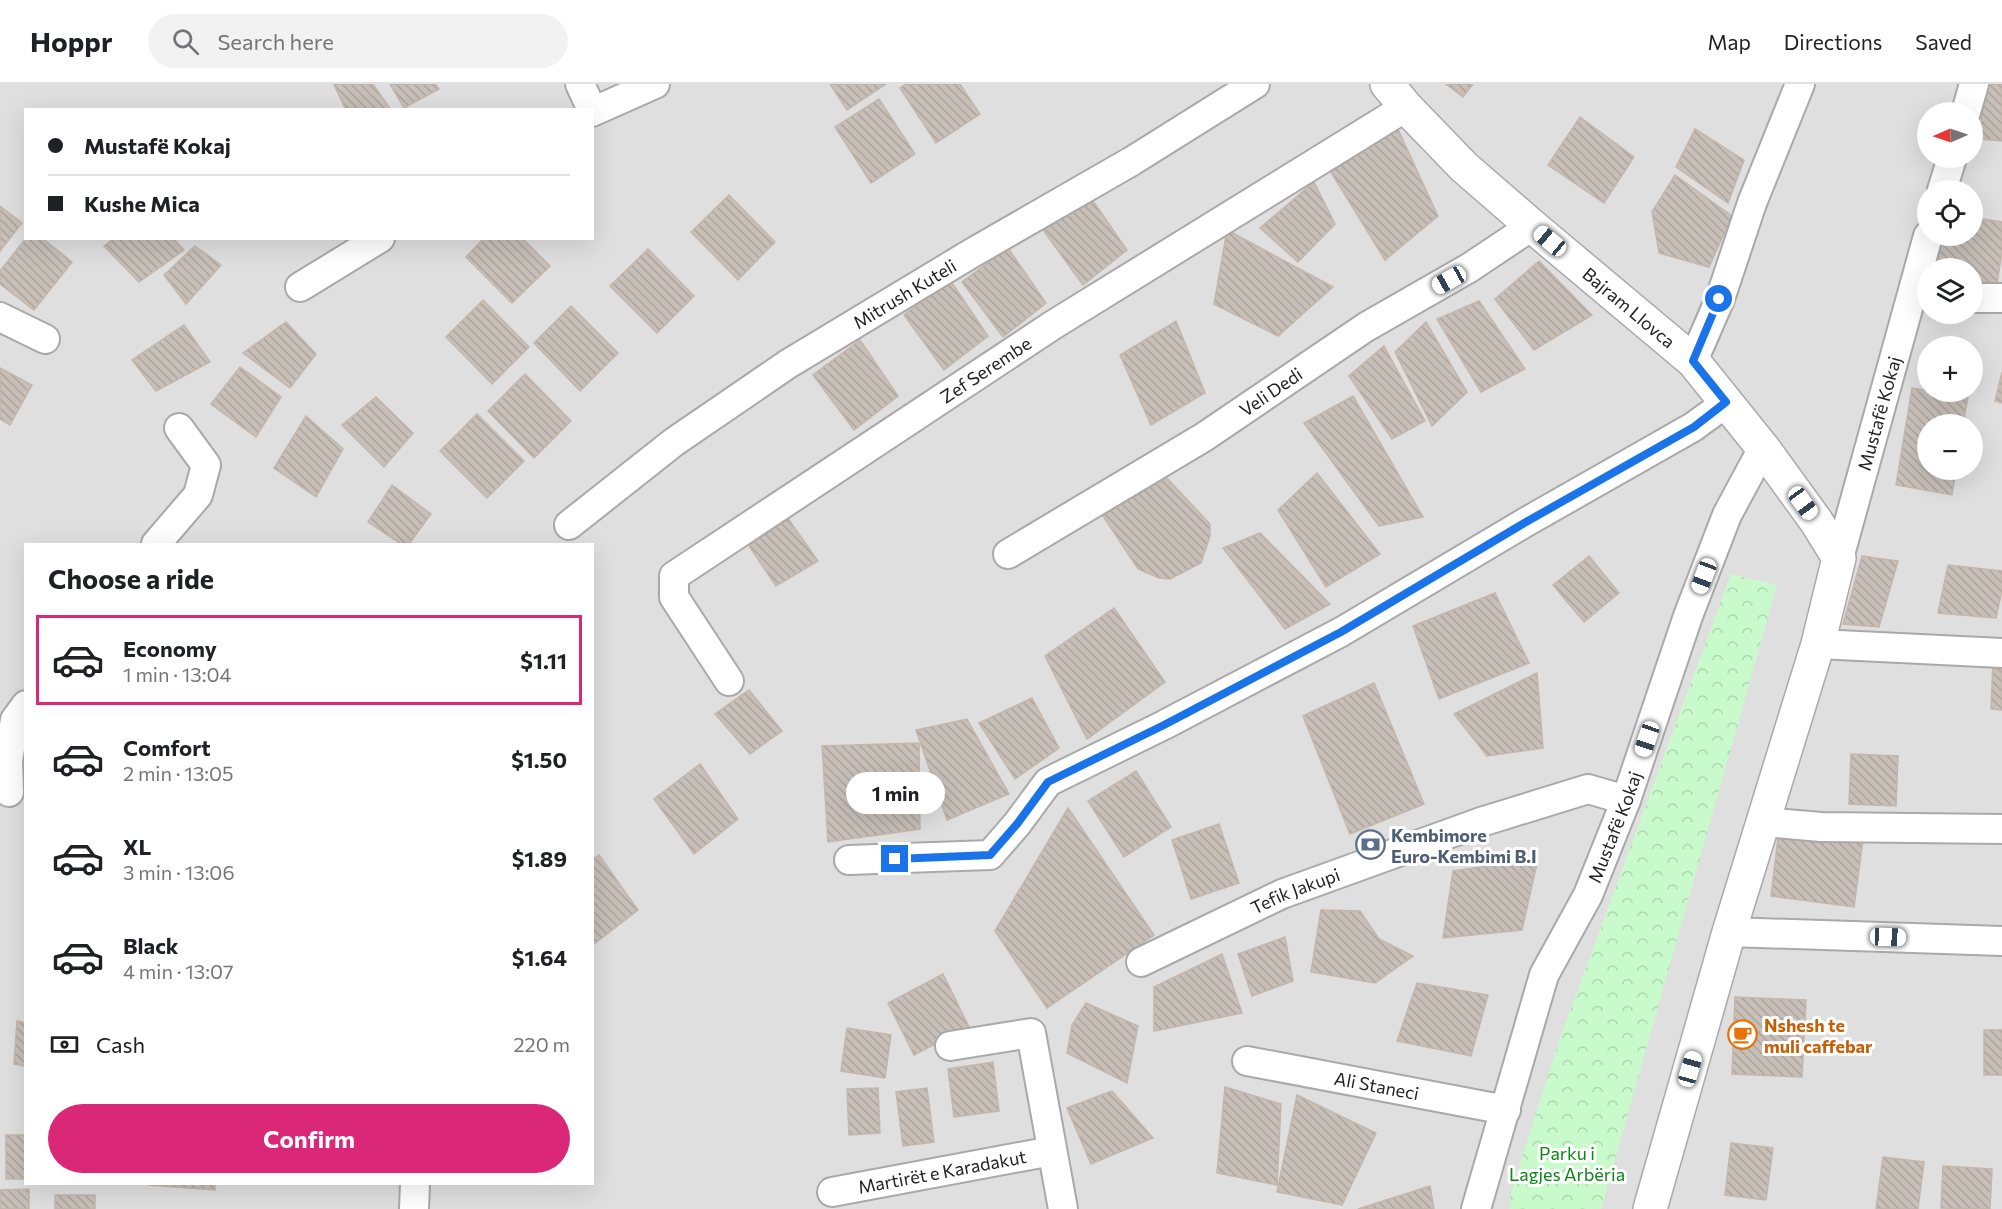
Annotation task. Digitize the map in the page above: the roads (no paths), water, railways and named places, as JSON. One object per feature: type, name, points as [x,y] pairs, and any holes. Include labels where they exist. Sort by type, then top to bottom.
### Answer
[{"type":"street","points":[[580,84],[592,108]]},
{"type":"street","points":[[594,111],[655,84]]},
{"type":"street","name":"Mitrush Kuteli","points":[[569,525],[674,442],[788,364],[972,253],[1132,161],[1255,84]]},
{"type":"street","points":[[1693,361],[1719,299],[1752,203],[1800,84]]},
{"type":"street","points":[[1969,102],[1974,84]]},
{"type":"street","name":"Bajram Llovca","points":[[1397,96],[1464,167],[1693,361],[1763,448],[1816,521],[1839,558]]},
{"type":"street","name":"Zef Serembe","points":[[729,681],[674,597],[674,576],[1397,96]]},
{"type":"street","name":"Veli Dedi","points":[[1008,554],[1204,437],[1366,327],[1469,268],[1532,226]]},
{"type":"street","points":[[300,287],[377,240]]},
{"type":"street","points":[[1983,298],[2002,298]]},
{"type":"street","name":"Mustafë Kokaj","points":[[1650,1209],[1729,932],[1818,644],[1839,558],[1917,300]]},
{"type":"street","points":[[0,317],[45,339]]},
{"type":"street","points":[[849,860],[990,855],[1017,824],[1048,782],[1164,725],[1341,632],[1526,522],[1694,427],[1726,402]]},
{"type":"street","points":[[157,543],[198,495],[206,465],[179,428]]},
{"type":"street","name":"Mustafë Kokaj","points":[[1476,1209],[1544,975],[1588,895],[1626,800],[1688,616],[1727,515],[1763,448]]},
{"type":"street","points":[[1818,644],[2002,653]]},
{"type":"street","points":[[12,793],[8,760],[15,720],[24,708]]},
{"type":"street","name":"Tefik Jakupi","points":[[1141,962],[1282,894],[1481,822],[1588,789],[1626,800]]},
{"type":"street","points":[[1763,822],[1821,827],[2002,829]]},
{"type":"street","points":[[1729,932],[2002,941]]},
{"type":"street","name":"Martirët e Karadakut","points":[[950,1046],[1031,1032],[1063,1209]]},
{"type":"street","name":"Ali Staneci","points":[[1247,1061],[1506,1110]]},
{"type":"street","name":"Martirët e Karadakut","points":[[832,1192],[1052,1151]]},
{"type":"street","points":[[414,1209],[415,1185]]},
{"type":"place","name":"Kembimore Euro-Kembimi B.I","points":[[1370,845]]},
{"type":"place","name":"Nshesh te muli caffebar","points":[[1743,1035]]},
{"type":"park label","name":"Parku i Lagjes Arbëria","points":[[1567,1163]]}]
